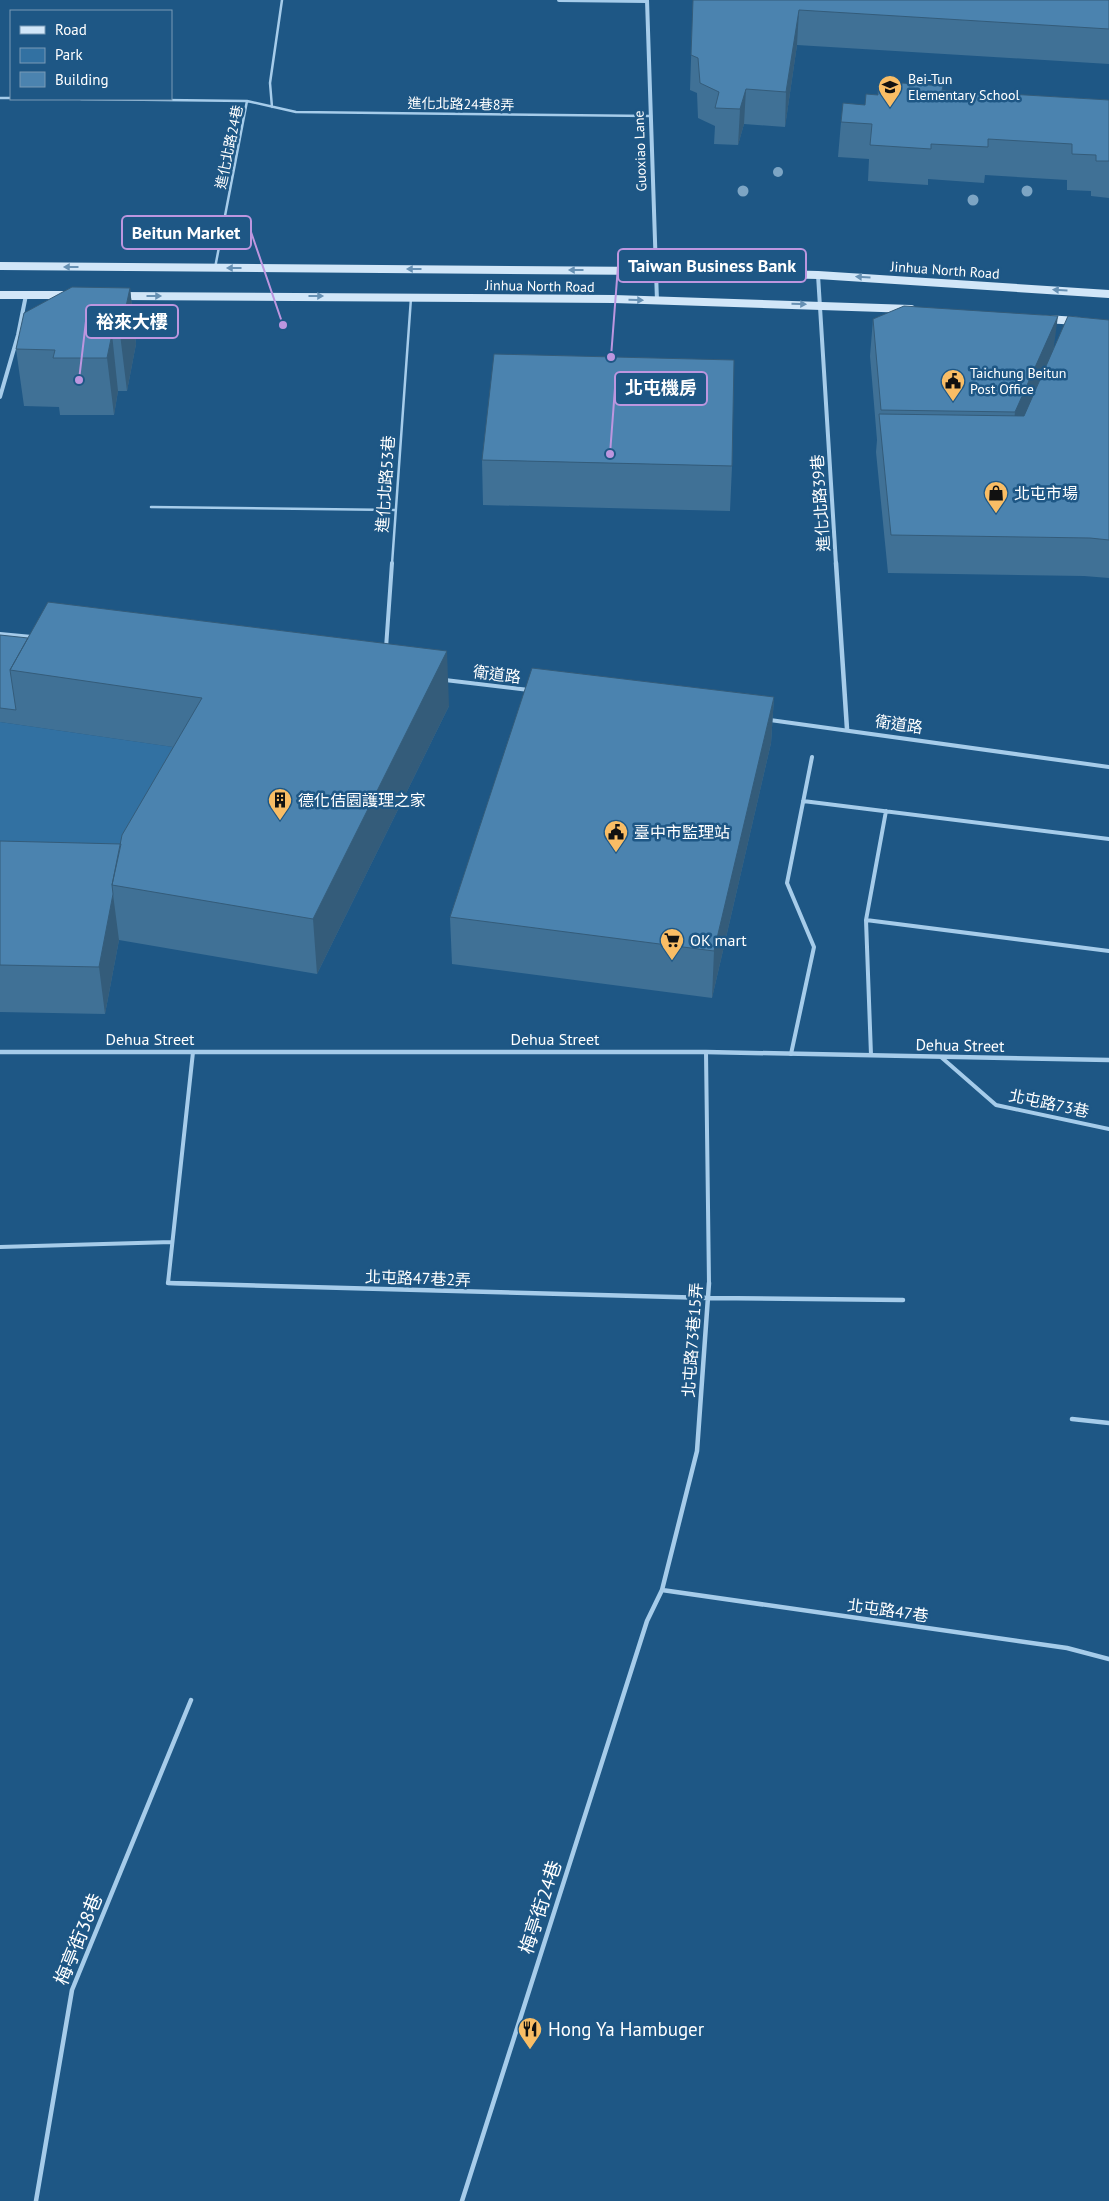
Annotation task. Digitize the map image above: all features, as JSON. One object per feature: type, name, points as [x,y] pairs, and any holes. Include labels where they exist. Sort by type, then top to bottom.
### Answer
[{"type":"main road","name":"Jinhua North Road","points":[[0,266],[655,270],[818,275],[1109,294]]},
{"type":"main road","points":[[0,295],[76,295]]},
{"type":"main road","name":"Jinhua North Road","points":[[105,296],[412,297],[657,301],[820,305],[922,310]]},
{"type":"main road","points":[[1034,318],[1090,322]]},
{"type":"street","points":[[559,0],[647,1]]},
{"type":"street","name":"Guoxiao Lane","points":[[647,1],[657,301]]},
{"type":"street","name":"進化北路39巷","points":[[818,275],[847,729]]},
{"type":"street","points":[[0,398],[18,335],[26,295]]},
{"type":"street","name":"Dehua Street","points":[[0,1052],[706,1052],[1109,1060]]},
{"type":"lane","points":[[272,107],[270,83],[282,0]]},
{"type":"lane","points":[[164,100],[247,101]]},
{"type":"lane","name":"進化北路24巷","points":[[215,268],[247,101],[272,107]]},
{"type":"lane","name":"進化北路24巷8弄","points":[[272,107],[296,112],[650,116]]},
{"type":"lane","name":"進化北路53巷","points":[[385,653],[412,297]]},
{"type":"lane","points":[[151,507],[396,510]]},
{"type":"lane","points":[[0,634],[39,638]]},
{"type":"lane","name":"衛道路","points":[[443,680],[532,690]]},
{"type":"lane","name":"衛道路","points":[[768,720],[847,729],[1109,767]]},
{"type":"lane","points":[[791,1054],[814,947],[786,883],[812,757]]},
{"type":"lane","points":[[803,801],[1109,839]]},
{"type":"lane","points":[[871,1055],[866,920],[886,811]]},
{"type":"lane","points":[[866,920],[1109,952]]},
{"type":"lane","name":"北屯路47巷2弄","points":[[193,1052],[168,1283],[709,1298]]},
{"type":"lane","name":"北屯路73巷15弄","points":[[647,1622],[662,1590],[697,1451],[709,1298],[706,1052]]},
{"type":"lane","name":"北屯路73巷","points":[[942,1057],[996,1105],[1109,1129]]},
{"type":"lane","points":[[0,1247],[172,1242]]},
{"type":"lane","points":[[709,1298],[903,1300]]},
{"type":"lane","points":[[1072,1419],[1109,1424]]},
{"type":"lane","name":"北屯路47巷","points":[[662,1590],[1067,1648],[1109,1659]]},
{"type":"lane","name":"梅亭街24巷","points":[[462,2201],[647,1622]]},
{"type":"lane","name":"梅亭街38巷","points":[[36,2201],[72,1990],[191,1700]]},
{"type":"green space","points":[[0,722],[208,752],[129,891],[0,888]]},
{"type":"building","points":[[693,0],[1109,0],[1109,29],[799,10],[786,92],[746,89],[740,109],[715,108],[719,92],[700,83],[698,58],[691,55]]},
{"type":"building","points":[[902,83],[943,86],[942,90],[1109,100],[1109,161],[1096,161],[1096,155],[1072,154],[1072,144],[988,139],[988,147],[931,144],[931,149],[870,145],[872,124],[841,122],[843,103],[865,105],[866,94],[878,95],[878,86],[901,88]]},
{"type":"building","points":[[72,287],[130,288],[120,334],[112,334],[107,358],[53,358],[55,350],[16,349],[24,313]]},
{"type":"building","points":[[904,306],[1058,316],[1015,412],[881,410],[873,319]]},
{"type":"building","name":"北屯市場","points":[[1068,316],[1109,320],[1109,540],[1090,538],[891,535],[879,414],[1024,416]]},
{"type":"building","points":[[494,354],[734,360],[732,466],[482,460]]},
{"type":"building","points":[[48,602],[447,651],[313,919],[112,885],[122,835],[202,698],[10,670]]},
{"type":"building","points":[[0,635],[28,638],[10,670],[16,710],[0,708]]},
{"type":"building","name":"臺中市監理站","points":[[532,668],[774,697],[714,951],[450,917]]},
{"type":"building","points":[[0,841],[121,844],[112,885],[113,894],[99,967],[0,965]]},
{"type":"place","name":"Bei-Tun Elementary School","points":[[890,108]]},
{"type":"place","name":"Beitun Market","points":[[283,325]]},
{"type":"place","name":"Taiwan Business Bank","points":[[611,357]]},
{"type":"place","name":"裕來大樓","points":[[79,380]]},
{"type":"place","name":"Taichung Beitun Post Office","points":[[953,402]]},
{"type":"place","name":"北屯機房","points":[[610,454]]},
{"type":"place","name":"北屯市場","points":[[996,514]]},
{"type":"place","name":"德化佶園護理之家","points":[[280,821]]},
{"type":"place","name":"臺中市監理站","points":[[616,853]]},
{"type":"place","name":"OK mart","points":[[672,961]]},
{"type":"place","name":"Hong Ya Hambuger","points":[[530,2050]]}]
